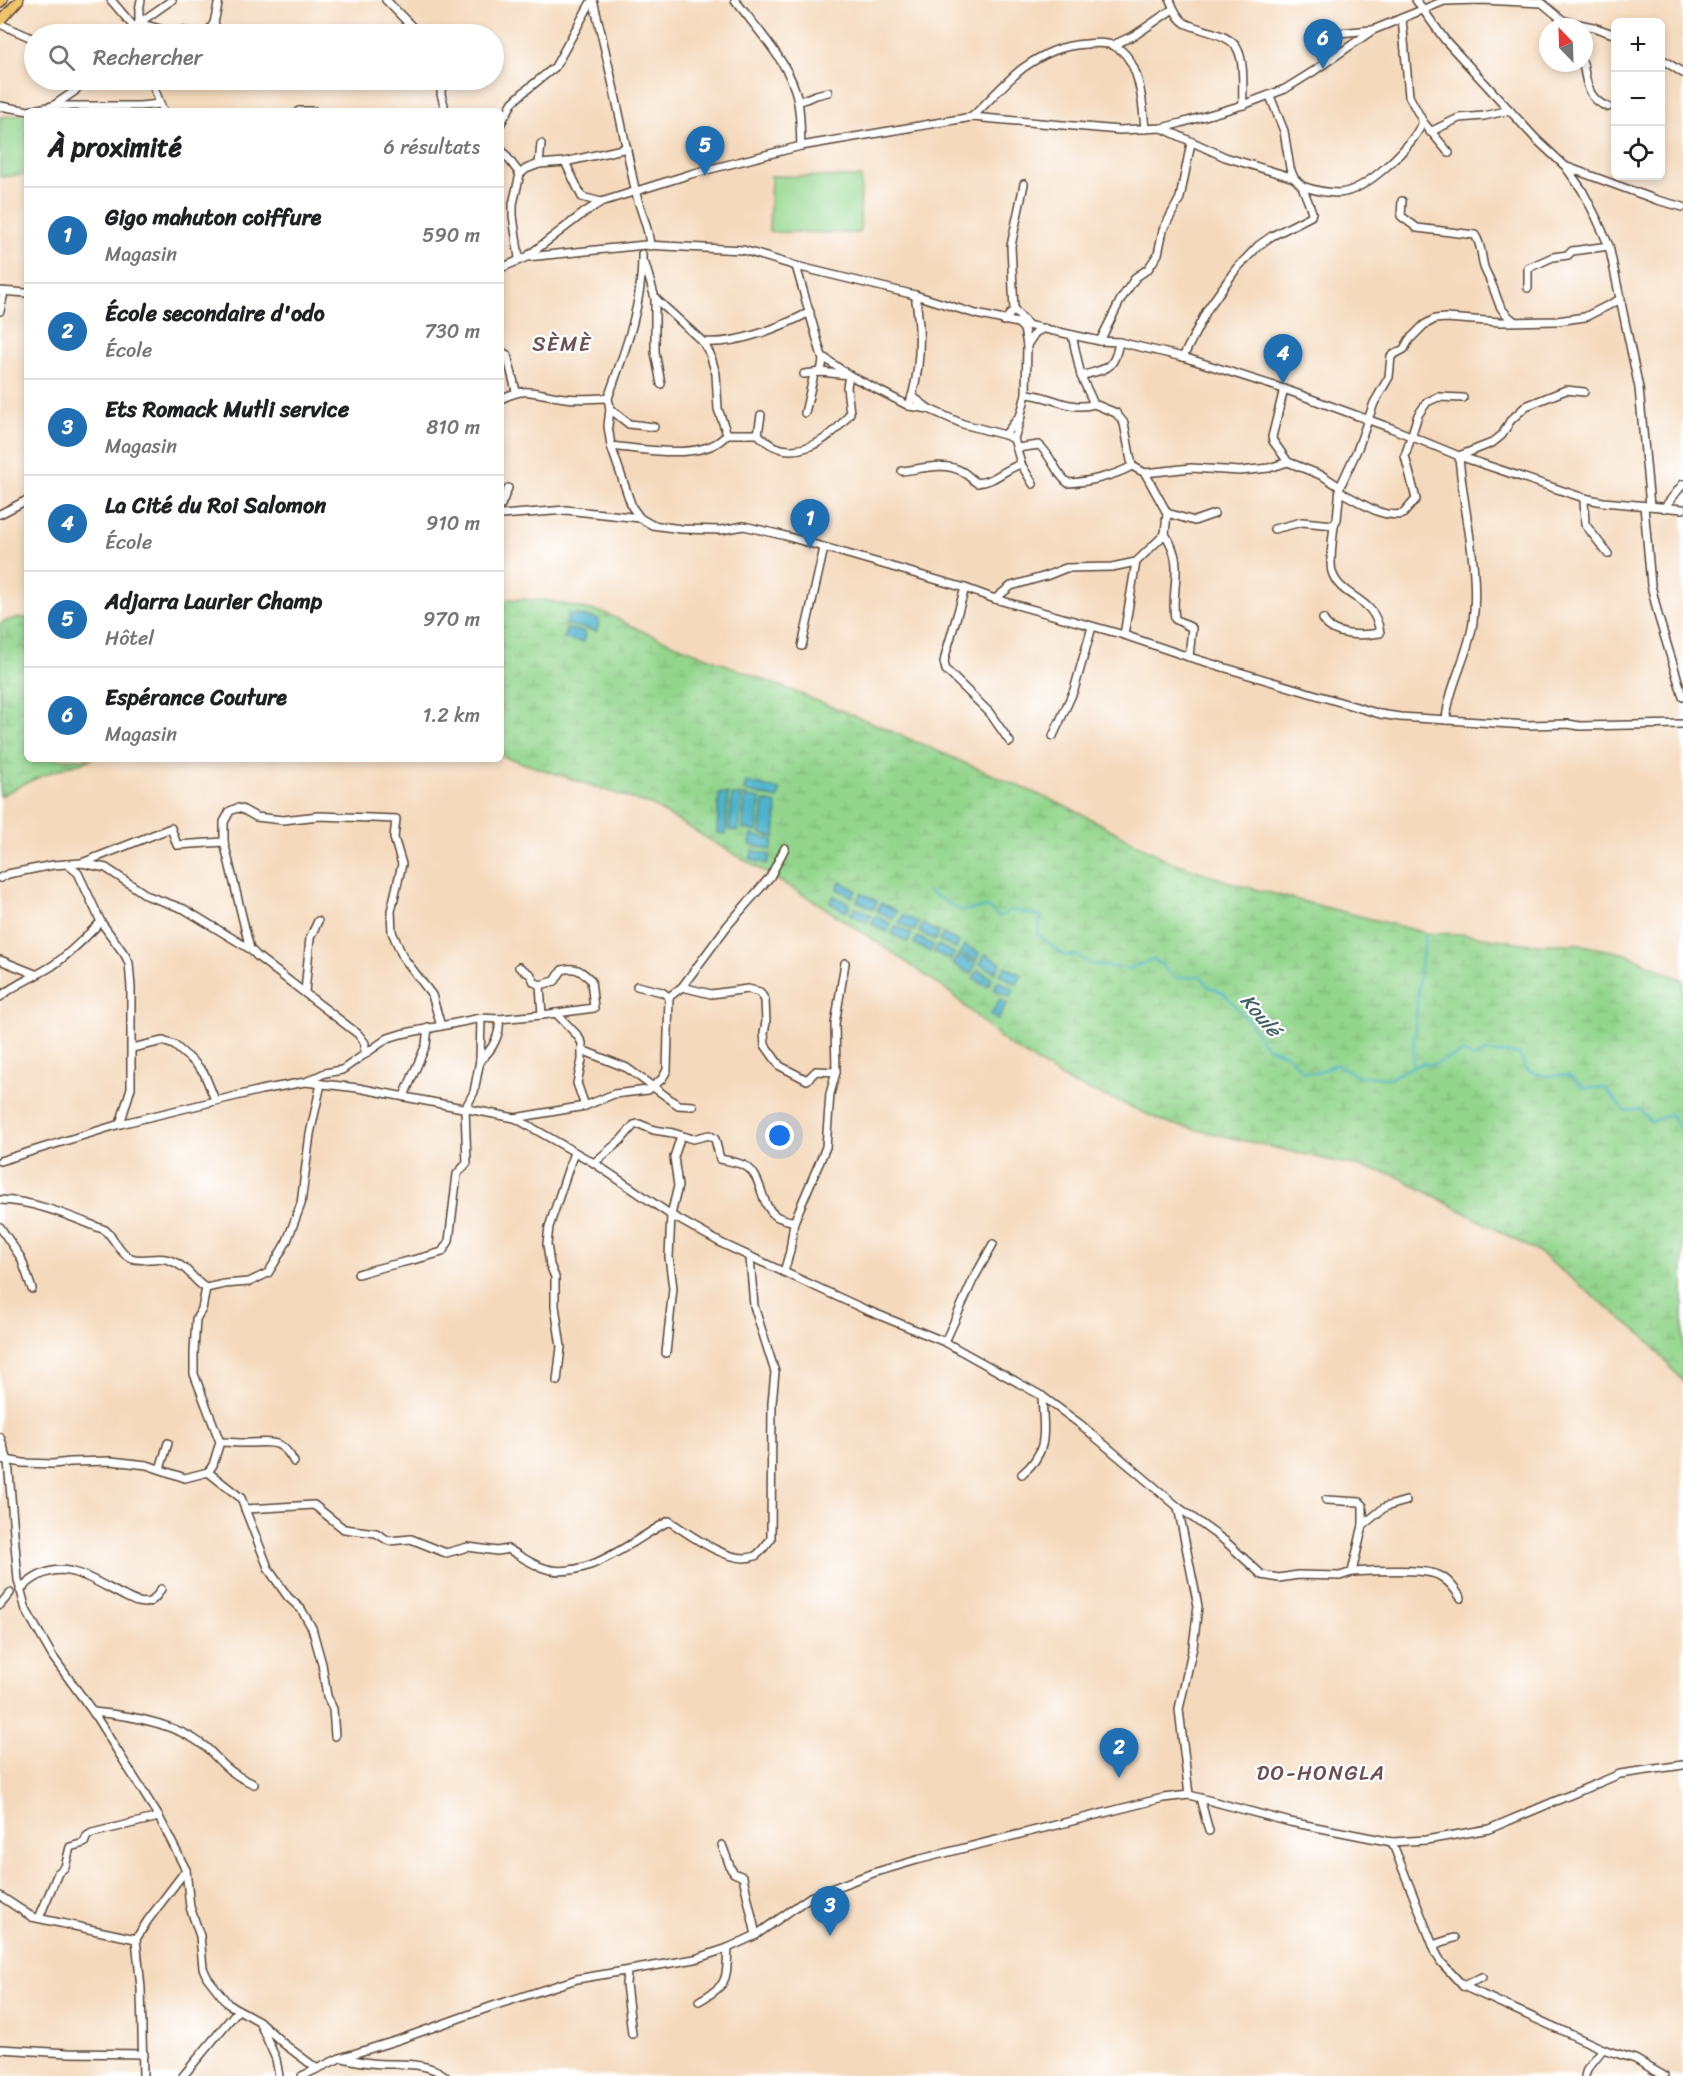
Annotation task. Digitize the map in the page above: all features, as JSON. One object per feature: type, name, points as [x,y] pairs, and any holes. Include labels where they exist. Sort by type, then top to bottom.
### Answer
[{"type":"main road","points":[[0,3],[3,0]]},
{"type":"main road","points":[[0,23],[19,0]]},
{"type":"street","points":[[111,0],[133,24]]},
{"type":"street","points":[[137,24],[141,0]]},
{"type":"street","points":[[142,24],[172,0]]},
{"type":"street","points":[[214,23],[219,0]]},
{"type":"street","points":[[386,0],[409,24]]},
{"type":"street","points":[[504,118],[513,102],[555,68],[592,0]]},
{"type":"street","points":[[592,0],[612,72],[639,208],[649,231],[649,246],[642,254],[643,272],[637,310],[608,398],[611,446],[632,507],[640,518],[652,525],[681,529],[721,530],[744,526],[965,588],[995,599],[1380,714],[1527,725],[1683,724]]},
{"type":"street","points":[[735,0],[790,77],[798,102],[801,146]]},
{"type":"street","points":[[1170,0],[1173,9],[1184,22],[1234,43],[1238,49],[1243,75],[1241,90],[1243,105]]},
{"type":"street","points":[[1416,0],[1445,40],[1565,166],[1582,190],[1609,246],[1639,388],[1650,585],[1683,697]]},
{"type":"street","points":[[504,267],[523,258],[601,202],[702,171],[801,146],[972,117],[1099,129],[1162,128],[1269,96],[1314,71],[1373,30],[1444,0],[1543,2],[1560,18]]},
{"type":"street","points":[[1113,45],[1135,35],[1173,9]]},
{"type":"street","points":[[1402,18],[1409,96],[1423,122],[1449,153]]},
{"type":"street","points":[[0,23],[24,34]]},
{"type":"street","points":[[1593,27],[1611,33]]},
{"type":"street","points":[[1317,32],[1328,34],[1373,30]]},
{"type":"street","points":[[972,117],[1021,70],[1048,53],[1073,45],[1098,43],[1113,45],[1127,56],[1136,74],[1143,105],[1145,129]]},
{"type":"street","points":[[1665,61],[1683,73]]},
{"type":"street","points":[[1585,72],[1588,88],[1597,103],[1608,107]]},
{"type":"street","points":[[93,108],[140,106],[162,108],[155,90]]},
{"type":"street","points":[[441,90],[444,108]]},
{"type":"street","points":[[53,106],[75,91]]},
{"type":"street","points":[[69,108],[75,91]]},
{"type":"street","points":[[798,102],[828,93]]},
{"type":"street","points":[[1183,357],[1207,310],[1236,269],[1259,245],[1311,216],[1312,212],[1302,186],[1294,178],[1290,168],[1284,131],[1269,96]]},
{"type":"street","points":[[0,106],[24,110]]},
{"type":"street","points":[[43,108],[53,106],[64,108]]},
{"type":"street","points":[[1431,132],[1459,118],[1484,116],[1510,110]]},
{"type":"street","points":[[1302,186],[1338,193],[1352,190],[1395,158],[1416,137],[1423,122]]},
{"type":"street","points":[[1162,128],[1225,157],[1294,178]]},
{"type":"street","points":[[1100,341],[1121,298],[1136,277],[1148,269],[1158,254],[1163,230],[1180,198],[1191,143]]},
{"type":"street","points":[[539,164],[542,144]]},
{"type":"street","points":[[523,258],[513,216],[513,204],[520,174],[539,164],[565,162],[627,148]]},
{"type":"street","points":[[504,153],[520,174]]},
{"type":"street","points":[[565,162],[582,196],[585,212]]},
{"type":"street","points":[[1565,166],[1657,200],[1683,207]]},
{"type":"street","points":[[1024,184],[1011,246],[1014,310],[1028,325]]},
{"type":"street","points":[[582,196],[601,202]]},
{"type":"street","points":[[1402,201],[1401,216],[1417,228],[1475,234],[1496,300],[1504,313],[1514,321]]},
{"type":"street","points":[[523,258],[649,246],[743,250],[1004,321],[1100,341],[1119,342],[1183,357],[1284,389],[1459,456],[1584,498],[1683,509]]},
{"type":"street","points":[[1528,288],[1528,268],[1553,257],[1568,255],[1572,251],[1609,246]]},
{"type":"street","points":[[642,254],[655,298],[655,352],[661,384]]},
{"type":"street","points":[[796,266],[822,356],[805,413]]},
{"type":"street","points":[[0,311],[2,291],[24,293]]},
{"type":"street","points":[[909,406],[916,375],[920,340],[915,295]]},
{"type":"street","points":[[655,298],[704,342],[714,366],[718,409],[727,434]]},
{"type":"street","points":[[1323,619],[1332,630],[1357,634],[1380,633],[1374,611],[1343,587],[1335,579],[1331,570],[1334,525],[1337,519],[1340,489],[1374,403],[1389,377],[1391,356],[1404,349],[1424,325],[1435,319],[1557,321],[1585,317],[1621,299]]},
{"type":"street","points":[[1004,321],[1014,310]]},
{"type":"street","points":[[704,342],[724,342],[767,331],[810,312]]},
{"type":"street","points":[[1018,323],[1023,329],[1027,345],[1026,394],[1014,439],[1021,464],[1033,484]]},
{"type":"street","points":[[1027,345],[1035,333],[1044,328]]},
{"type":"street","points":[[1072,335],[1080,375],[1094,404],[1119,416],[1124,423],[1132,466]]},
{"type":"street","points":[[1080,375],[1112,365],[1116,359],[1119,342]]},
{"type":"street","points":[[504,354],[507,356],[516,391]]},
{"type":"street","points":[[822,356],[848,374],[909,406],[929,409]]},
{"type":"street","points":[[804,374],[848,374]]},
{"type":"street","points":[[611,446],[688,451],[709,446],[720,441],[727,434],[758,434],[768,444],[798,450],[817,444],[840,425],[850,413],[848,374]]},
{"type":"street","points":[[1284,389],[1272,439],[1288,462],[1313,472],[1385,514],[1394,516],[1403,514],[1416,499],[1405,456],[1418,415],[1427,402],[1438,397],[1463,398]]},
{"type":"street","points":[[1459,456],[1492,442],[1502,435],[1510,421],[1526,406],[1566,390],[1584,392]]},
{"type":"street","points":[[504,397],[516,391],[566,398],[608,398]]},
{"type":"street","points":[[1026,394],[1079,408],[1094,404]]},
{"type":"street","points":[[912,396],[929,409],[963,424],[1014,439]]},
{"type":"street","points":[[610,409],[629,424],[654,427]]},
{"type":"street","points":[[1005,435],[1021,414]]},
{"type":"street","points":[[758,434],[760,415]]},
{"type":"street","points":[[1017,448],[1039,445],[1068,483],[1091,480],[1132,466]]},
{"type":"street","points":[[1446,720],[1454,680],[1473,625],[1474,609],[1474,580],[1459,456]]},
{"type":"street","points":[[1145,473],[1191,468],[1240,471],[1269,468],[1288,462]]},
{"type":"street","points":[[902,471],[935,466],[952,467],[968,475],[977,483],[995,480],[1006,470],[1021,464]]},
{"type":"street","points":[[1132,466],[1145,473],[1167,513],[1165,534],[1175,552],[1177,572],[1175,619],[1192,628],[1189,657]]},
{"type":"street","points":[[1664,508],[1683,484]]},
{"type":"street","points":[[504,498],[508,488]]},
{"type":"street","points":[[1584,498],[1585,524],[1608,554]]},
{"type":"street","points":[[0,514],[24,502]]},
{"type":"street","points":[[504,515],[566,510],[640,518]]},
{"type":"street","points":[[1167,513],[1194,521],[1214,514]]},
{"type":"street","points":[[1274,529],[1302,522],[1334,525]]},
{"type":"street","points":[[995,599],[1011,586],[1066,568],[1112,567],[1136,562],[1165,534]]},
{"type":"street","points":[[802,646],[824,548]]},
{"type":"street","points":[[1124,636],[1136,562]]},
{"type":"street","points":[[965,588],[946,653],[944,662],[946,670],[989,712],[1010,742]]},
{"type":"street","points":[[1053,736],[1074,690],[1092,627]]},
{"type":"street","points":[[250,949],[224,842],[226,817],[230,811],[242,808],[250,816],[283,820],[319,816],[396,819],[394,838],[402,864],[391,911],[393,932],[403,957],[432,995],[441,1026]]},
{"type":"street","points":[[82,863],[171,828],[177,845],[224,842]]},
{"type":"street","points":[[669,997],[682,987],[728,925],[770,877],[785,848]]},
{"type":"street","points":[[0,878],[8,874],[53,865],[82,863],[106,868],[148,896],[184,909],[250,949],[358,1034],[365,1043],[364,1055]]},
{"type":"street","points":[[67,864],[78,873],[101,922],[129,963],[131,1088],[120,1124]]},
{"type":"street","points":[[305,992],[310,938],[318,921]]},
{"type":"street","points":[[0,997],[11,988],[51,966],[101,922]]},
{"type":"street","points":[[0,960],[35,974]]},
{"type":"street","points":[[784,1272],[794,1222],[826,1147],[830,1094],[836,1072],[835,1024],[845,963]]},
{"type":"street","points":[[305,1083],[325,1073],[342,1070],[388,1038],[428,1027],[481,1018],[499,1019],[594,1008],[591,980],[578,969],[562,970],[555,981],[540,985],[534,982],[531,975],[519,966]]},
{"type":"street","points":[[540,985],[542,1015]]},
{"type":"street","points":[[637,986],[662,992],[669,997]]},
{"type":"street","points":[[682,987],[711,994],[748,989],[760,992],[765,1000],[765,1045],[780,1066],[807,1080],[816,1071],[836,1072]]},
{"type":"street","points":[[0,1161],[120,1124],[215,1100],[305,1083],[404,1096],[515,1118],[585,1106],[614,1094],[635,1093],[654,1087],[662,1078],[667,1070],[669,997]]},
{"type":"street","points":[[556,1013],[582,1043],[577,1083],[585,1106]]},
{"type":"street","points":[[358,1274],[411,1262],[442,1252],[449,1241],[457,1174],[467,1163],[465,1109],[474,1092],[480,1060],[481,1018]]},
{"type":"street","points":[[480,1060],[490,1051],[499,1033],[499,1019]]},
{"type":"street","points":[[404,1096],[426,1045],[428,1027]]},
{"type":"street","points":[[132,1048],[163,1041],[174,1045],[204,1073],[215,1100]]},
{"type":"street","points":[[582,1050],[627,1068],[678,1105],[693,1106]]},
{"type":"street","points":[[206,1288],[249,1282],[268,1273],[287,1241],[301,1204],[310,1134],[321,1084]]},
{"type":"street","points":[[515,1118],[594,1163],[671,1215],[750,1258],[945,1342],[1042,1396],[1080,1424],[1178,1506],[1225,1540],[1262,1575],[1279,1578],[1298,1575],[1340,1576],[1352,1572],[1416,1571],[1437,1575],[1453,1586],[1461,1598]]},
{"type":"street","points":[[594,1163],[621,1140],[634,1125],[644,1125],[654,1130],[698,1139],[705,1135],[715,1139],[720,1159],[737,1162],[749,1168],[756,1177],[769,1208],[775,1215],[794,1222]]},
{"type":"street","points":[[666,1353],[673,1288],[669,1257],[671,1215],[678,1186],[674,1157],[681,1136]]},
{"type":"street","points":[[557,1381],[561,1347],[555,1306],[555,1277],[550,1265],[547,1244],[549,1227],[573,1152]]},
{"type":"street","points":[[0,1200],[54,1210],[105,1230],[112,1235],[124,1253],[132,1258],[164,1257],[182,1266],[206,1288]]},
{"type":"street","points":[[0,1227],[21,1258],[32,1289]]},
{"type":"street","points":[[945,1342],[993,1244]]},
{"type":"street","points":[[245,1509],[315,1505],[344,1529],[376,1533],[389,1540],[411,1539],[446,1552],[468,1547],[497,1551],[508,1549],[542,1568],[575,1571],[624,1549],[669,1521],[705,1545],[742,1559],[757,1555],[771,1539],[772,1403],[775,1372],[754,1306],[750,1258]]},
{"type":"street","points":[[4,1460],[52,1464],[111,1461],[147,1465],[185,1478],[208,1472],[213,1465],[220,1443],[194,1374],[196,1319],[202,1309],[206,1288]]},
{"type":"street","points":[[1022,1474],[1041,1453],[1043,1443],[1042,1396]]},
{"type":"street","points":[[0,1437],[20,1590],[26,1610],[53,1657],[93,1712],[159,1817],[186,1870],[190,1907],[200,1936],[202,1961],[207,1977],[228,2004],[256,2018],[284,2044],[316,2068]]},
{"type":"street","points":[[220,1443],[264,1441],[275,1443],[285,1447],[294,1462]]},
{"type":"street","points":[[160,1469],[168,1443]]},
{"type":"street","points":[[208,1472],[241,1497],[269,1570],[288,1597],[301,1609],[312,1628],[322,1664],[327,1696],[333,1709],[335,1736]]},
{"type":"street","points":[[1326,1500],[1360,1502],[1363,1505],[1363,1525],[1352,1572]]},
{"type":"street","points":[[1363,1525],[1385,1506],[1406,1501]]},
{"type":"street","points":[[1178,1506],[1198,1606],[1193,1647],[1179,1709],[1189,1795]]},
{"type":"street","points":[[20,1590],[34,1577],[56,1569],[77,1573],[144,1603],[154,1599],[161,1589]]},
{"type":"street","points":[[0,1605],[10,1593]]},
{"type":"street","points":[[93,1712],[125,1715],[152,1722],[190,1737],[203,1745],[233,1773],[254,1784]]},
{"type":"street","points":[[302,2076],[340,2058],[577,1979],[695,1959],[728,1948],[756,1935],[810,1897],[873,1873],[1163,1798],[1189,1795],[1290,1822],[1392,1842],[1426,1840],[1489,1829],[1620,1774],[1683,1765]]},
{"type":"street","points":[[1200,1798],[1209,1832]]},
{"type":"street","points":[[39,1918],[58,1873],[65,1865],[70,1847],[84,1844],[87,1836],[92,1833],[159,1817]]},
{"type":"street","points":[[1392,1842],[1441,1962],[1463,1986],[1604,2049],[1635,2059],[1664,2076]]},
{"type":"street","points":[[722,1845],[731,1869],[742,1877],[756,1935]]},
{"type":"street","points":[[143,2076],[144,2054],[136,1939],[186,1870]]},
{"type":"street","points":[[0,1896],[24,1912],[39,1918],[136,1939]]},
{"type":"street","points":[[1433,1945],[1454,1938]]},
{"type":"street","points":[[699,2001],[719,1990],[724,1984],[728,1948]]},
{"type":"street","points":[[627,1972],[626,1984],[632,2034]]},
{"type":"street","points":[[1463,1986],[1482,1977]]},
{"type":"street","points":[[183,2076],[238,2010]]},
{"type":"street","points":[[260,2021],[276,2059],[279,2076]]},
{"type":"street","points":[[0,2049],[144,2054]]},
{"type":"street","points":[[1585,2076],[1587,2069],[1604,2049]]},
{"type":"street","points":[[340,2058],[431,2068],[446,2076]]},
{"type":"green space","points":[[24,114],[24,174],[0,177],[0,117]]},
{"type":"green space","points":[[771,176],[861,177],[860,233],[769,232]]},
{"type":"green space","points":[[504,600],[544,600],[605,613],[642,631],[870,722],[1072,809],[1167,860],[1235,884],[1426,933],[1463,934],[1530,944],[1577,944],[1627,954],[1683,980],[1683,1382],[1645,1337],[1538,1252],[1395,1175],[1167,1123],[1072,1084],[1006,1043],[948,991],[874,940],[819,904],[651,805],[504,757]]},
{"type":"green space","points":[[24,618],[24,762],[83,762],[45,774],[0,796],[0,623]]},
{"type":"water","points":[[568,614],[599,619],[597,631],[566,625]]},
{"type":"water","points":[[566,629],[585,632],[583,642],[564,639]]},
{"type":"water","points":[[746,782],[780,790],[778,799],[744,791]]},
{"type":"water","points":[[719,793],[728,794],[726,834],[717,833]]},
{"type":"water","points":[[732,795],[742,796],[739,831],[729,830]]},
{"type":"water","points":[[745,796],[760,799],[757,832],[743,829]]},
{"type":"water","points":[[764,801],[777,804],[775,837],[761,834]]},
{"type":"water","points":[[752,835],[774,840],[771,850],[750,844]]},
{"type":"water","points":[[753,850],[770,855],[767,864],[750,859]]},
{"type":"water","points":[[840,882],[856,890],[853,897],[837,889]]},
{"type":"water","points":[[861,893],[877,901],[873,909],[857,901]]},
{"type":"water","points":[[834,896],[850,904],[846,912],[830,903]]},
{"type":"water","points":[[881,903],[897,911],[893,919],[877,911]]},
{"type":"water","points":[[855,907],[871,915],[867,922],[851,914]]},
{"type":"water","points":[[903,915],[919,923],[915,931],[899,923]]},
{"type":"water","points":[[875,916],[891,924],[887,932],[871,924]]},
{"type":"water","points":[[923,924],[939,933],[935,940],[919,932]]},
{"type":"water","points":[[896,926],[912,934],[908,942],[892,934]]},
{"type":"water","points":[[943,934],[959,942],[956,949],[939,941]]},
{"type":"water","points":[[917,937],[934,945],[930,952],[914,944]]},
{"type":"water","points":[[938,945],[954,953],[950,960],[934,952]]},
{"type":"water","points":[[964,945],[980,953],[976,961],[960,953]]},
{"type":"water","points":[[986,954],[1001,963],[995,972],[980,964]]},
{"type":"water","points":[[958,955],[976,964],[971,974],[953,964]]},
{"type":"water","points":[[1005,966],[1022,975],[1017,984],[1000,975]]},
{"type":"water","points":[[978,970],[992,978],[988,986],[973,978]]},
{"type":"water","points":[[998,981],[1014,990],[1010,997],[994,989]]},
{"type":"water","points":[[1000,999],[1007,1003],[998,1020],[990,1016]]},
{"type":"waterway","name":"Koulé","points":[[927,891],[961,911],[987,907],[999,917],[1011,910],[1041,916],[1037,934],[1064,956],[1077,955],[1090,964],[1128,969],[1154,959],[1175,978],[1200,976],[1209,987],[1224,993],[1247,1019],[1266,1047],[1286,1054],[1304,1072],[1316,1073],[1336,1064],[1358,1076],[1389,1078],[1422,1063],[1433,1065],[1463,1052],[1473,1058],[1485,1052],[1519,1054],[1527,1070],[1545,1076],[1568,1075],[1584,1088],[1605,1088],[1625,1111],[1639,1109],[1651,1122],[1670,1114],[1683,1129]]},
{"type":"waterway","points":[[1412,1067],[1419,977],[1426,933]]},
{"type":"place","name":"Espérance Couture","points":[[1323,69]]},
{"type":"place","name":"Adjarra Laurier Champ","points":[[705,176]]},
{"type":"place","name":"La Cité du Roi Salomon","points":[[1283,384]]},
{"type":"place","name":"Gigo mahuton coiffure","points":[[810,549]]},
{"type":"place","name":"École secondaire d'odo","points":[[1119,1778]]},
{"type":"place","name":"Ets Romack Mutli service","points":[[830,1936]]},
{"type":"district","name":"SÈMÈ","points":[[562,344]]},
{"type":"district","name":"DO-HONGLA","points":[[1321,1773]]}]
